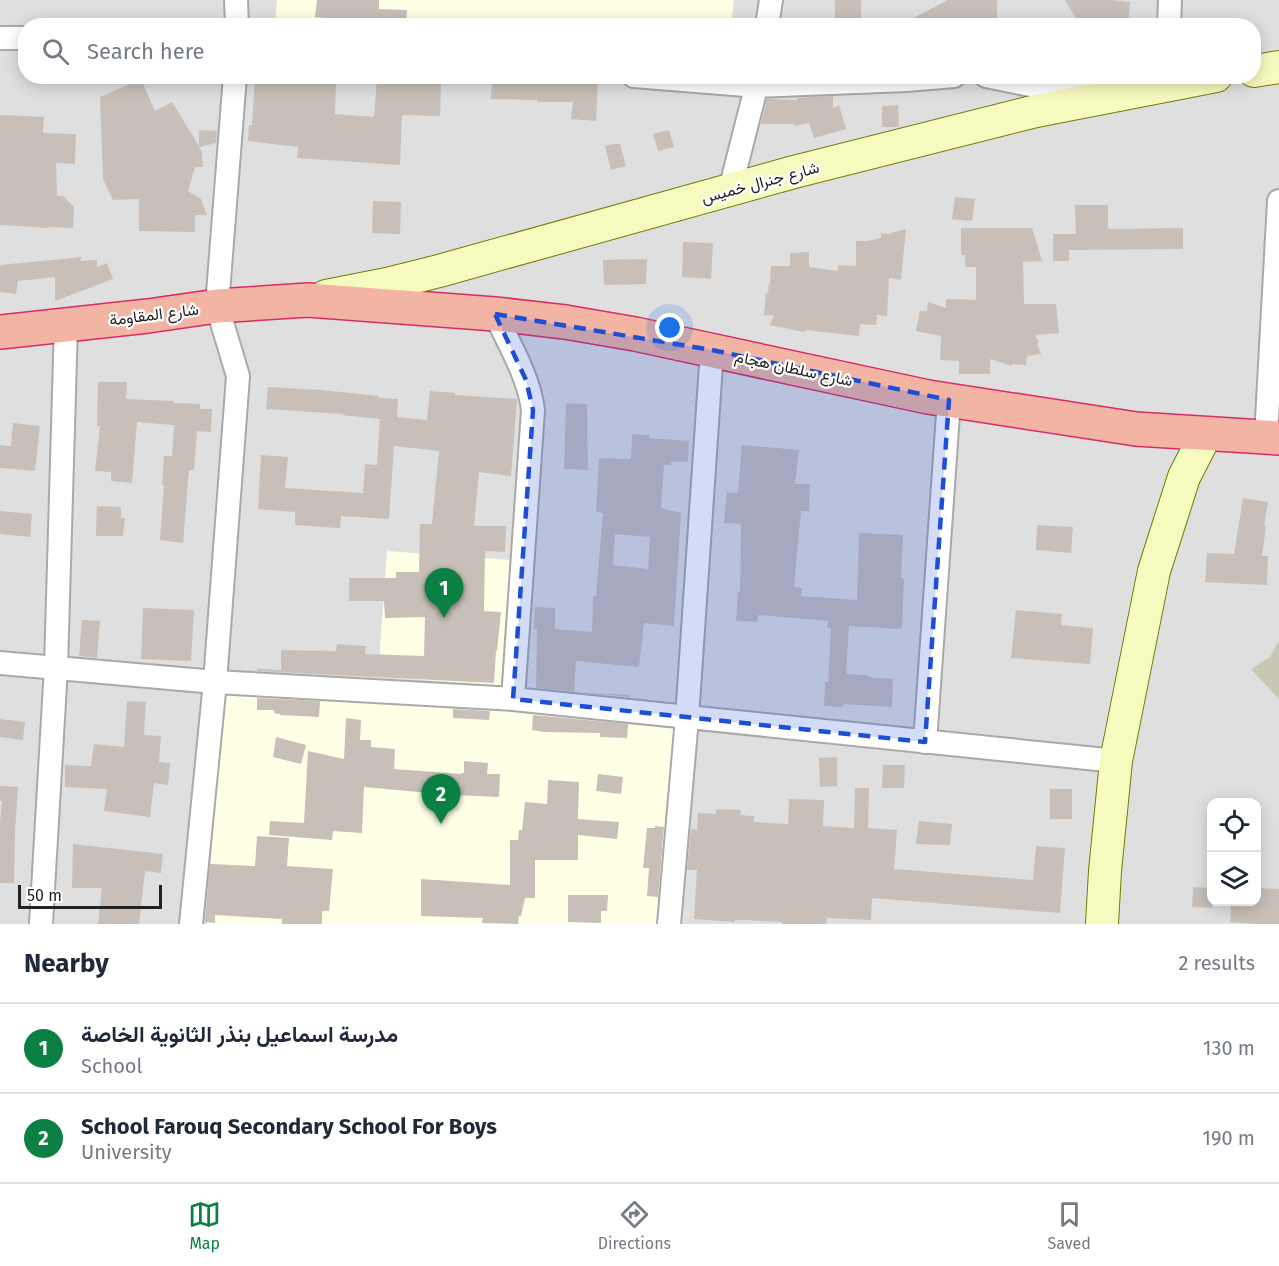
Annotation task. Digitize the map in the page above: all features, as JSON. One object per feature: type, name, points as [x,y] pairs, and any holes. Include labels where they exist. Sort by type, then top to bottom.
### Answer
[{"type":"highway","name":"شارع المقاومة","points":[[0,332],[217,306],[308,300]]},
{"type":"highway","name":"شارع سلطان هجام","points":[[308,300],[495,314],[565,322],[635,334],[928,397],[1136,429],[1273,438]]},
{"type":"main road","points":[[1261,70],[1279,68]]},
{"type":"main road","name":"شارع جنرال خميس","points":[[308,300],[439,271],[794,172],[1036,111],[1157,84]]},
{"type":"main road","points":[[1102,924],[1116,761],[1154,571],[1184,477],[1206,434]]},
{"type":"street","points":[[236,0],[237,18]]},
{"type":"street","points":[[768,18],[771,0]]},
{"type":"street","points":[[1169,18],[1170,0]]},
{"type":"street","points":[[0,38],[18,38]]},
{"type":"street","points":[[191,924],[215,682],[238,376],[217,306],[233,84]]},
{"type":"street","points":[[730,190],[758,84]]},
{"type":"street","points":[[1026,84],[1041,87],[1055,84]]},
{"type":"street","points":[[1273,438],[1279,201]]},
{"type":"street","points":[[495,314],[526,380],[533,410],[513,699]]},
{"type":"street","points":[[41,924],[56,667],[66,324]]},
{"type":"street","points":[[669,924],[687,718],[712,350]]},
{"type":"street","points":[[925,742],[949,400]]},
{"type":"street","points":[[0,663],[215,682],[513,699],[1116,761]]},
{"type":"highlighted area","points":[[495,314],[712,350],[949,400],[925,742],[513,699],[533,410],[526,380]]},
{"type":"shaded area","points":[[0,0],[1279,0],[1279,924],[0,924]]},
{"type":"shaded area","points":[[277,0],[734,0],[732,18],[275,18]]},
{"type":"shaded area","points":[[387,551],[510,560],[501,685],[378,677]]},
{"type":"shaded area","points":[[1279,640],[1279,699],[1251,669],[1270,657]]},
{"type":"shaded area","points":[[221,688],[680,725],[657,924],[207,924]]},
{"type":"building","points":[[317,0],[379,0],[379,9],[407,10],[406,18],[315,17]]},
{"type":"building","points":[[835,0],[861,0],[861,18],[835,18]]},
{"type":"building","points":[[948,0],[997,0],[997,18],[913,18]]},
{"type":"building","points":[[1065,0],[1130,2],[1129,18],[1076,18]]},
{"type":"building","points":[[130,84],[143,84],[155,111],[172,102],[199,146],[199,130],[217,131],[216,143],[199,147],[202,152],[203,167],[195,167],[188,191],[201,199],[207,215],[195,215],[195,232],[139,231],[139,199],[113,200],[103,179],[100,97]]},
{"type":"building","points":[[255,84],[336,84],[335,114],[374,117],[377,84],[441,84],[440,116],[402,115],[400,165],[297,158],[298,147],[248,141],[249,125],[252,125]]},
{"type":"building","points":[[492,84],[598,84],[596,121],[571,119],[573,102],[491,99]]},
{"type":"building","points":[[833,96],[833,108],[839,105],[846,129],[814,138],[809,123],[794,126],[794,124],[761,124],[767,99],[797,100],[797,98]]},
{"type":"building","points":[[898,105],[899,127],[882,127],[882,106]]},
{"type":"building","points":[[0,115],[44,117],[43,133],[76,134],[75,164],[56,163],[57,196],[63,196],[74,207],[73,228],[0,225]]},
{"type":"building","points":[[669,130],[674,147],[658,151],[653,134]]},
{"type":"building","points":[[620,144],[626,166],[611,170],[605,146]]},
{"type":"building","points":[[955,197],[975,199],[972,221],[952,219]]},
{"type":"building","points":[[373,201],[401,202],[400,234],[372,233]]},
{"type":"building","points":[[1075,205],[1108,205],[1108,229],[1183,228],[1183,249],[1069,250],[1069,261],[1053,261],[1053,234],[1076,234]]},
{"type":"building","points":[[961,228],[1032,228],[1042,261],[1023,262],[1024,304],[1056,304],[1059,333],[1035,335],[1041,354],[1027,356],[1026,365],[1013,364],[1012,366],[990,359],[990,374],[959,374],[959,361],[940,360],[941,336],[916,331],[920,311],[927,311],[928,302],[946,308],[946,299],[976,300],[976,267],[965,267],[965,255],[961,255]]},
{"type":"building","points":[[906,229],[901,280],[889,278],[887,316],[877,315],[876,325],[860,324],[859,336],[805,330],[804,332],[770,325],[774,315],[764,315],[771,266],[790,266],[790,253],[809,252],[809,267],[838,271],[838,265],[856,266],[856,241],[881,238],[881,233],[888,234]]},
{"type":"building","points":[[683,242],[713,243],[711,279],[682,277]]},
{"type":"building","points":[[82,257],[80,261],[97,260],[97,267],[107,263],[113,279],[55,301],[55,277],[18,281],[16,294],[0,292],[0,265]]},
{"type":"building","points":[[647,259],[646,284],[604,285],[603,260]]},
{"type":"building","points":[[98,382],[127,382],[126,399],[200,404],[200,409],[212,409],[211,432],[197,431],[194,470],[189,470],[183,543],[160,540],[164,456],[172,456],[174,425],[137,422],[132,483],[111,481],[111,472],[95,471],[100,426],[97,426]]},
{"type":"building","points":[[268,387],[322,390],[398,399],[397,417],[427,420],[430,391],[517,399],[511,476],[479,472],[474,526],[506,526],[505,552],[485,551],[484,611],[501,612],[494,683],[257,671],[257,669],[281,670],[281,650],[336,651],[337,644],[366,646],[365,654],[424,656],[425,617],[385,618],[384,601],[349,601],[349,578],[396,578],[396,572],[419,572],[420,524],[432,524],[439,451],[394,446],[389,519],[341,516],[340,528],[295,525],[295,512],[258,509],[261,455],[288,457],[285,488],[363,493],[365,464],[377,465],[380,419],[266,409]]},
{"type":"building","points":[[566,403],[587,404],[588,470],[564,469]]},
{"type":"building","points":[[13,423],[40,426],[35,471],[0,468],[0,445],[11,446]]},
{"type":"building","points":[[632,434],[650,435],[649,438],[689,441],[688,462],[671,462],[671,465],[664,465],[661,508],[681,513],[674,626],[644,623],[639,667],[576,661],[574,692],[536,688],[535,607],[555,608],[555,629],[592,632],[593,596],[596,596],[603,513],[596,512],[599,458],[631,459]],"holes":[[[615,534],[650,537],[648,569],[613,565]]]},
{"type":"building","points":[[742,445],[799,450],[795,484],[810,484],[809,511],[801,511],[794,587],[802,588],[801,596],[857,600],[859,533],[903,535],[902,629],[849,626],[846,674],[893,679],[892,707],[844,704],[843,707],[824,706],[825,682],[828,682],[831,628],[827,627],[828,621],[758,615],[757,622],[736,621],[738,592],[740,592],[741,524],[724,523],[727,492],[738,493]]},
{"type":"building","points":[[1243,498],[1268,502],[1262,556],[1268,556],[1267,585],[1205,582],[1207,553],[1234,554]]},
{"type":"building","points":[[97,506],[121,507],[121,518],[125,518],[123,536],[96,536]]},
{"type":"building","points":[[0,511],[32,514],[30,537],[0,534]]},
{"type":"building","points":[[1037,525],[1073,527],[1071,553],[1036,550]]},
{"type":"building","points":[[143,608],[194,610],[191,661],[141,659]]},
{"type":"building","points":[[1016,610],[1062,614],[1061,625],[1093,628],[1090,664],[1011,658]]},
{"type":"building","points":[[82,620],[100,621],[97,658],[79,656]]},
{"type":"building","points":[[582,692],[629,695],[629,697]]},
{"type":"building","points":[[257,698],[320,701],[319,717],[280,715],[274,713],[274,710],[257,710]]},
{"type":"building","points":[[127,701],[146,702],[144,735],[161,736],[159,762],[170,763],[168,785],[154,783],[150,817],[104,811],[107,789],[65,787],[65,765],[91,766],[94,744],[124,747]]},
{"type":"building","points":[[453,709],[490,711],[489,720],[453,718]]},
{"type":"building","points":[[533,715],[628,724],[627,738],[600,737],[600,733],[532,730]]},
{"type":"building","points":[[346,718],[361,720],[360,740],[371,740],[371,747],[395,749],[394,769],[461,774],[464,773],[464,761],[488,763],[487,774],[500,774],[499,797],[456,795],[456,798],[364,787],[362,833],[333,831],[332,840],[269,835],[270,821],[304,823],[308,751],[344,759]]},
{"type":"building","points":[[0,719],[25,722],[23,740],[0,737]]},
{"type":"building","points":[[276,737],[306,745],[301,764],[273,757]]},
{"type":"building","points":[[837,757],[837,786],[820,787],[819,758]]},
{"type":"building","points":[[883,765],[905,765],[904,788],[882,788]]},
{"type":"building","points":[[598,774],[623,777],[621,794],[596,791]]},
{"type":"building","points":[[548,780],[579,782],[578,819],[619,822],[617,839],[578,835],[578,860],[535,860],[535,898],[525,898],[518,924],[482,923],[483,918],[421,916],[421,879],[510,885],[510,840],[518,840],[519,830],[522,830],[525,802],[547,804]]},
{"type":"building","points":[[0,786],[18,787],[14,883],[0,883],[2,801],[0,801]]},
{"type":"building","points":[[855,788],[869,788],[868,828],[897,830],[894,869],[1033,880],[1036,846],[1065,848],[1060,913],[872,898],[871,920],[827,918],[826,924],[782,924],[782,922],[694,919],[697,870],[687,870],[691,829],[697,830],[698,813],[716,814],[716,809],[741,810],[740,815],[754,816],[754,822],[788,824],[789,799],[824,800],[823,826],[854,828]]},
{"type":"building","points":[[1050,789],[1072,789],[1072,819],[1050,819]]},
{"type":"building","points":[[919,821],[952,824],[950,845],[916,844]]},
{"type":"building","points":[[655,826],[664,827],[658,897],[647,896],[649,868],[643,868],[647,828],[655,828]]},
{"type":"building","points":[[257,836],[289,838],[287,866],[333,869],[329,911],[322,911],[322,924],[282,924],[282,919],[215,915],[215,923],[205,922],[210,864],[255,866]]},
{"type":"building","points":[[73,844],[163,854],[161,873],[145,871],[139,924],[98,924],[102,888],[72,888]]},
{"type":"building","points":[[1193,887],[1207,888],[1207,906],[1212,906],[1212,908],[1192,907]]},
{"type":"building","points":[[1261,888],[1279,889],[1279,924],[1230,922],[1231,906],[1261,906]]},
{"type":"building","points":[[568,895],[608,895],[607,911],[601,911],[601,923],[568,922]]},
{"type":"place","name":"مدرسة اسماعيل بنذر الثانوية الخاصة","points":[[444,618]]},
{"type":"place","name":"School Farouq Secondary School For Boys","points":[[441,824]]}]
